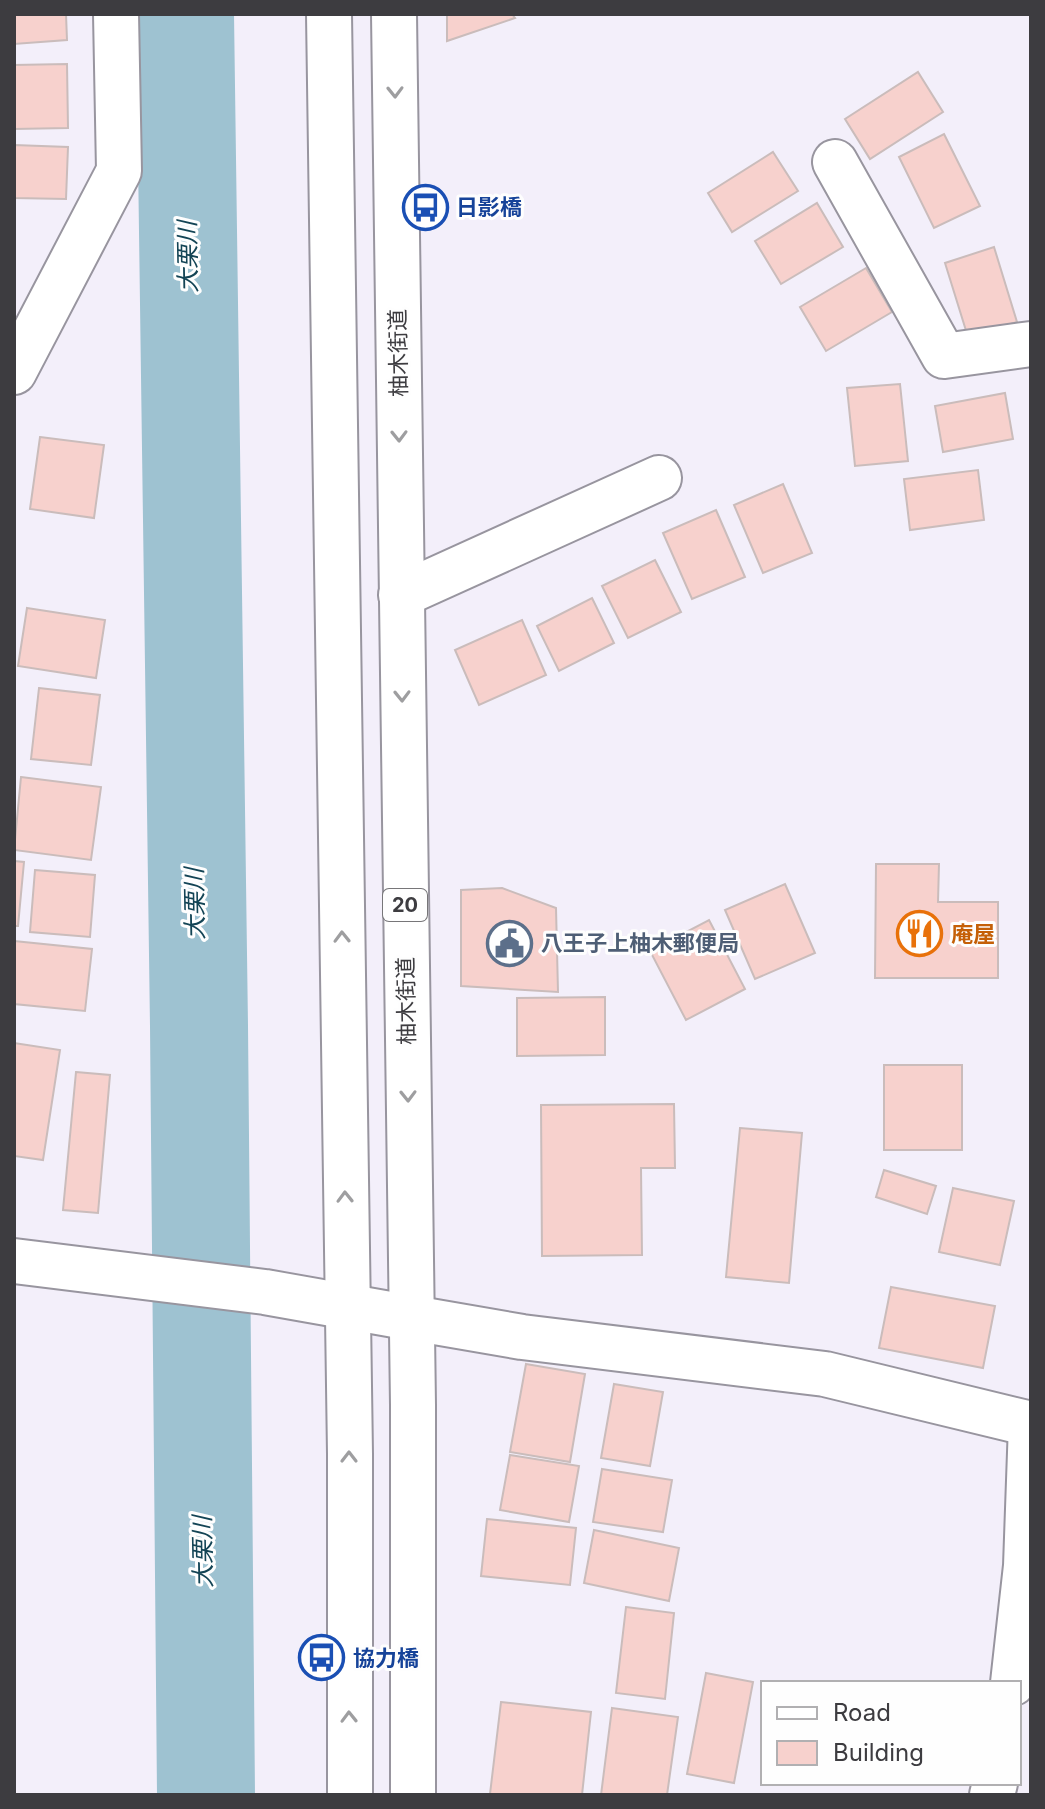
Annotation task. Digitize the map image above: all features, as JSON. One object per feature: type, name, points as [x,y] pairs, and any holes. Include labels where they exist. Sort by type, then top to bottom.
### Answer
[{"type":"main road","points":[[14,372],[119,171],[116,14]]},
{"type":"main road","points":[[329,14],[347,1305],[350,1795]]},
{"type":"main road","name":"柚木街道","points":[[394,14],[412,1318],[413,1795]]},
{"type":"main road","points":[[835,162],[944,356],[1031,344]]},
{"type":"main road","points":[[401,595],[659,478]]},
{"type":"main road","points":[[14,1261],[265,1292],[522,1337],[825,1374],[1031,1424],[1026,1566],[1013,1681]]},
{"type":"building","points":[[14,14],[66,14],[67,40],[14,44]]},
{"type":"building","points":[[447,14],[512,14],[515,18],[447,41]]},
{"type":"building","points":[[67,64],[68,128],[14,129],[14,65]]},
{"type":"building","points":[[918,72],[943,112],[870,159],[845,119]]},
{"type":"building","points":[[944,134],[980,206],[934,228],[899,157]]},
{"type":"building","points":[[14,145],[68,147],[66,199],[14,198]]},
{"type":"building","points":[[773,152],[798,191],[732,232],[708,193]]},
{"type":"building","points":[[817,203],[843,247],[781,284],[755,241]]},
{"type":"building","points":[[994,247],[1017,322],[968,337],[945,263]]},
{"type":"building","points":[[866,268],[892,312],[826,351],[800,307]]},
{"type":"building","points":[[900,384],[908,461],[855,466],[847,388]]},
{"type":"building","points":[[1005,393],[1013,439],[943,452],[935,406]]},
{"type":"building","points":[[40,437],[104,445],[94,518],[30,509]]},
{"type":"building","points":[[978,470],[984,520],[910,530],[904,479]]},
{"type":"building","points":[[783,484],[812,553],[763,573],[734,505]]},
{"type":"building","points":[[716,510],[745,577],[692,599],[663,533]]},
{"type":"building","points":[[655,560],[681,612],[628,638],[602,586]]},
{"type":"building","points":[[592,598],[614,643],[559,671],[537,626]]},
{"type":"building","points":[[27,608],[105,620],[96,678],[18,666]]},
{"type":"building","points":[[522,620],[546,675],[479,705],[455,650]]},
{"type":"building","points":[[39,688],[100,695],[91,765],[31,759]]},
{"type":"building","points":[[21,777],[101,787],[91,860],[14,850]]},
{"type":"building","points":[[14,861],[24,862],[18,926],[14,926]]},
{"type":"building","points":[[876,864],[939,864],[938,902],[998,902],[998,978],[875,978]]},
{"type":"building","points":[[35,870],[95,875],[90,937],[30,932]]},
{"type":"building","points":[[785,884],[815,953],[755,979],[725,910]]},
{"type":"building","points":[[502,888],[556,908],[558,992],[461,986],[461,890]]},
{"type":"building","points":[[709,920],[745,989],[686,1020],[650,951]]},
{"type":"building","points":[[14,941],[92,949],[85,1011],[14,1004]]},
{"type":"building","points":[[605,997],[605,1055],[517,1056],[517,998]]},
{"type":"building","points":[[14,1043],[60,1050],[43,1160],[14,1156]]},
{"type":"building","points":[[884,1065],[962,1065],[962,1150],[884,1150]]},
{"type":"building","points":[[76,1072],[110,1075],[98,1213],[63,1210]]},
{"type":"building","points":[[674,1104],[675,1168],[641,1168],[642,1255],[542,1256],[541,1105]]},
{"type":"building","points":[[740,1128],[802,1133],[789,1283],[726,1277]]},
{"type":"building","points":[[884,1170],[936,1186],[927,1214],[876,1197]]},
{"type":"building","points":[[953,1188],[1014,1201],[1000,1265],[939,1252]]},
{"type":"building","points":[[891,1287],[995,1306],[983,1368],[879,1348]]},
{"type":"building","points":[[526,1364],[585,1374],[570,1462],[510,1452]]},
{"type":"building","points":[[614,1384],[663,1392],[650,1466],[601,1458]]},
{"type":"building","points":[[510,1455],[579,1466],[569,1522],[500,1510]]},
{"type":"building","points":[[602,1469],[672,1480],[663,1532],[593,1522]]},
{"type":"building","points":[[487,1519],[576,1528],[570,1585],[481,1576]]},
{"type":"building","points":[[594,1530],[679,1548],[669,1601],[584,1583]]},
{"type":"building","points":[[626,1607],[674,1613],[665,1699],[616,1693]]},
{"type":"building","points":[[706,1673],[753,1682],[734,1783],[687,1774]]},
{"type":"building","points":[[501,1702],[591,1712],[582,1795],[490,1794]]},
{"type":"building","points":[[612,1708],[678,1717],[667,1795],[601,1795]]},
{"type":"waterway","name":"大栗川","points":[[185,14],[206,1795]]},
{"type":"place","name":"日影橋","points":[[425,207]]},
{"type":"place","name":"庵屋","points":[[920,934]]},
{"type":"place","name":"八王子上柚木郵便局","points":[[510,943]]},
{"type":"place","name":"協力橋","points":[[322,1658]]}]
